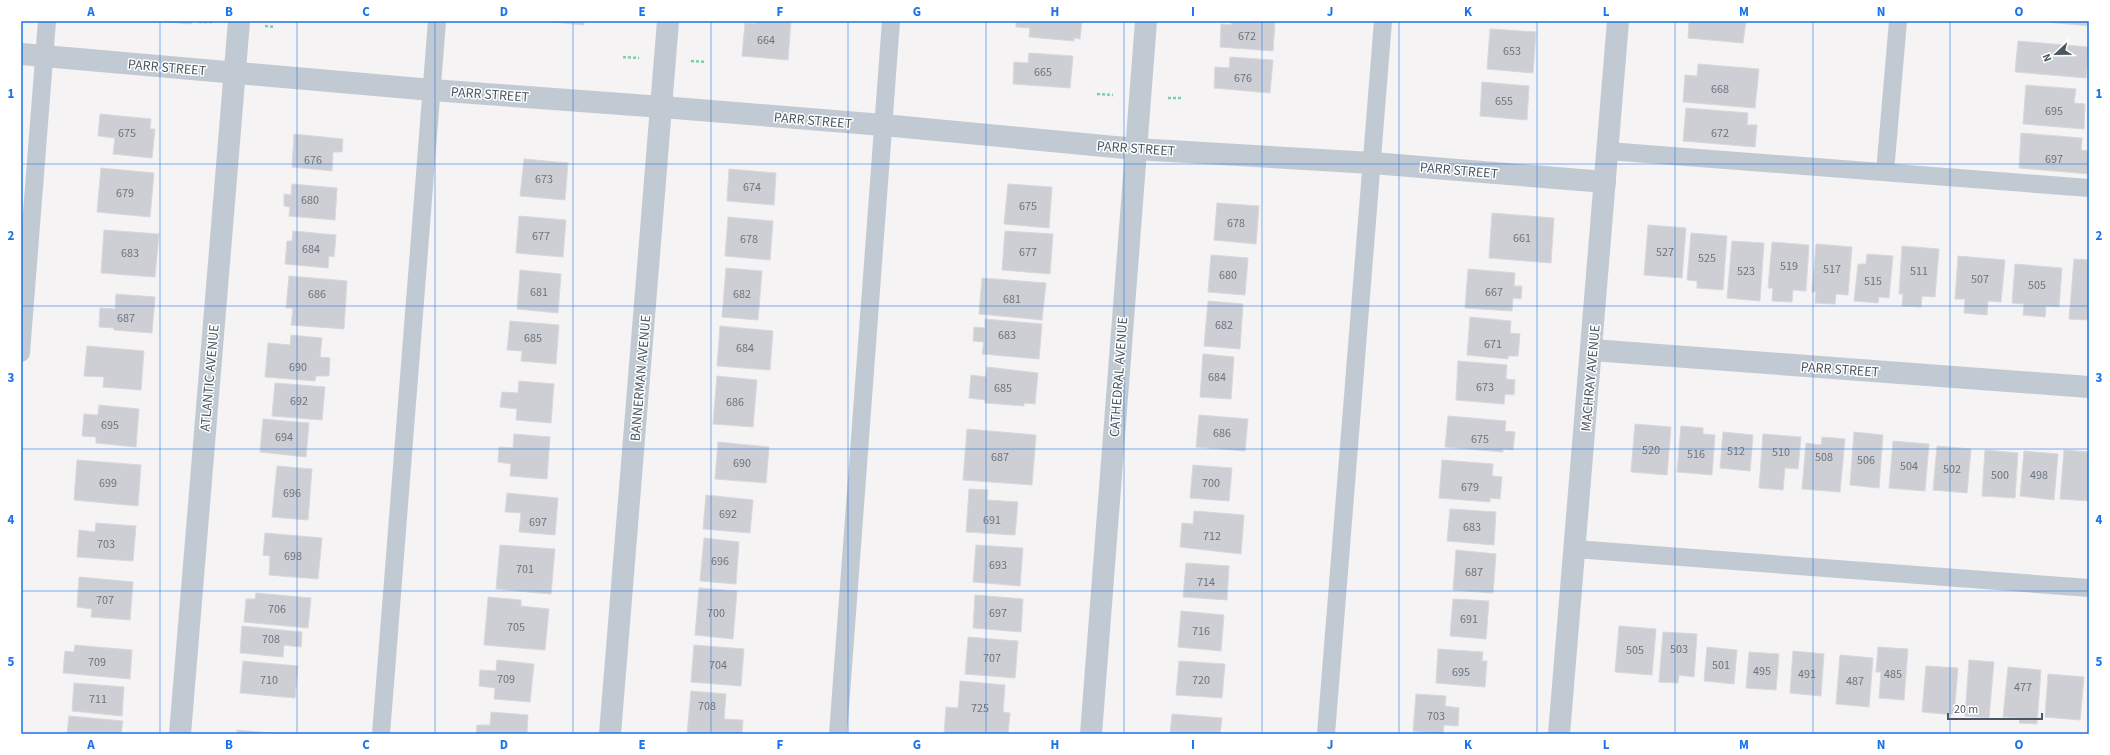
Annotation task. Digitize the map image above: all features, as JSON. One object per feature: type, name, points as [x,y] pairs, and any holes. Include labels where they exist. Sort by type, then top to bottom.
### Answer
[{"type":"street","name":"ATLANTIC AVENUE","points":[[180,734],[239,21]]},
{"type":"street","name":"BANNERMAN AVENUE","points":[[610,734],[668,21]]},
{"type":"street","name":"CATHEDRAL AVENUE","points":[[1091,734],[1146,21]]},
{"type":"street","name":"MACHRAY AVENUE","points":[[1559,734],[1592,350],[1618,21]]},
{"type":"street","name":"PARR STREET","points":[[21,54],[432,90],[883,125],[1136,149],[1372,164],[1605,182]]},
{"type":"street","name":"PARR STREET","points":[[1592,350],[2089,387]]},
{"type":"lane","points":[[21,353],[47,21]]},
{"type":"lane","points":[[382,734],[437,21]]},
{"type":"lane","points":[[838,734],[891,21]]},
{"type":"lane","points":[[1326,734],[1383,21]]},
{"type":"lane","points":[[1885,172],[1898,21]]},
{"type":"lane","points":[[1608,151],[2089,188]]},
{"type":"lane","points":[[1575,549],[2089,588]]},
{"type":"building","points":[[157,21],[192,21],[191,24]]},
{"type":"building","points":[[544,21],[584,21],[584,25]]},
{"type":"building","points":[[756,21],[791,21],[788,60],[742,56],[745,23],[756,24]]},
{"type":"building","points":[[1016,21],[1082,21],[1080,39],[1074,38],[1074,41],[1029,37],[1030,28],[1016,27]]},
{"type":"building","points":[[1232,21],[1275,21],[1273,51],[1220,47],[1221,24],[1231,25]]},
{"type":"building","points":[[1689,21],[1746,21],[1743,43],[1688,38]]},
{"type":"building","points":[[2035,21],[2089,21],[2089,26]]},
{"type":"building","points":[[1490,29],[1536,32],[1533,73],[1487,69]]},
{"type":"building","points":[[2018,41],[2089,47],[2086,78],[2015,72]]},
{"type":"building","points":[[1029,53],[1073,56],[1070,88],[1013,84],[1014,62],[1028,63]]},
{"type":"building","points":[[1230,57],[1273,60],[1270,93],[1214,88],[1215,67],[1229,68]]},
{"type":"building","points":[[1698,64],[1759,69],[1755,108],[1683,102],[1685,75],[1697,76]]},
{"type":"building","points":[[1482,82],[1529,86],[1527,120],[1480,116]]},
{"type":"building","points":[[2026,85],[2076,89],[2074,103],[2085,104],[2084,129],[2023,124]]},
{"type":"building","points":[[1686,108],[1748,113],[1747,125],[1757,125],[1755,147],[1683,141]]},
{"type":"building","points":[[100,114],[151,119],[150,129],[155,129],[152,158],[113,154],[115,138],[98,136]]},
{"type":"building","points":[[2021,133],[2082,138],[2081,150],[2089,151],[2089,174],[2019,168]]},
{"type":"building","points":[[294,134],[343,139],[342,152],[333,152],[332,171],[292,167]]},
{"type":"building","points":[[524,159],[568,163],[565,200],[520,196]]},
{"type":"building","points":[[101,168],[154,173],[150,217],[97,212]]},
{"type":"building","points":[[729,169],[776,173],[774,205],[727,201]]},
{"type":"building","points":[[292,184],[337,188],[335,220],[289,216],[290,207],[284,206],[284,194],[291,195]]},
{"type":"building","points":[[1008,184],[1052,187],[1049,228],[1004,224]]},
{"type":"building","points":[[1217,203],[1259,206],[1256,244],[1214,240]]},
{"type":"building","points":[[1492,213],[1554,218],[1551,263],[1489,258]]},
{"type":"building","points":[[519,216],[566,220],[563,257],[516,253]]},
{"type":"building","points":[[728,217],[773,221],[770,260],[725,256]]},
{"type":"building","points":[[1648,225],[1686,228],[1682,278],[1644,275]]},
{"type":"building","points":[[104,230],[159,234],[155,277],[101,273]]},
{"type":"building","points":[[293,231],[336,235],[334,257],[329,256],[328,268],[285,264],[287,241],[292,241]]},
{"type":"building","points":[[1005,231],[1053,234],[1050,274],[1002,270]]},
{"type":"building","points":[[1691,233],[1727,236],[1723,290],[1697,288],[1697,281],[1687,280]]},
{"type":"building","points":[[1732,241],[1764,243],[1760,301],[1727,298]]},
{"type":"building","points":[[1772,242],[1809,245],[1806,291],[1793,290],[1792,302],[1772,301],[1773,288],[1768,288]]},
{"type":"building","points":[[1816,244],[1852,247],[1848,295],[1836,294],[1835,304],[1815,303],[1816,292],[1812,292]]},
{"type":"building","points":[[1902,246],[1939,249],[1935,297],[1922,296],[1921,307],[1902,306],[1903,294],[1899,294]]},
{"type":"building","points":[[1867,254],[1893,256],[1889,298],[1879,297],[1878,303],[1854,301],[1858,264],[1866,264]]},
{"type":"building","points":[[1211,255],[1248,258],[1245,295],[1208,292]]},
{"type":"building","points":[[1958,256],[2005,260],[2001,302],[1988,301],[1987,315],[1964,313],[1965,299],[1955,299]]},
{"type":"building","points":[[2074,259],[2089,260],[2089,320],[2069,319]]},
{"type":"building","points":[[2015,264],[2062,268],[2059,307],[2046,306],[2045,317],[2023,315],[2024,304],[2012,303]]},
{"type":"building","points":[[726,268],[762,271],[758,320],[722,317]]},
{"type":"building","points":[[1468,269],[1515,273],[1514,286],[1522,286],[1521,299],[1513,298],[1512,311],[1465,308]]},
{"type":"building","points":[[520,270],[561,274],[558,313],[517,309]]},
{"type":"building","points":[[289,276],[347,281],[344,329],[291,325],[293,308],[286,308]]},
{"type":"building","points":[[982,278],[1046,283],[1042,320],[979,314]]},
{"type":"building","points":[[116,294],[155,297],[152,333],[114,330],[114,328],[99,327],[100,308],[115,309]]},
{"type":"building","points":[[1208,301],[1243,304],[1240,349],[1204,346]]},
{"type":"building","points":[[1470,317],[1511,321],[1510,333],[1520,334],[1518,356],[1508,356],[1508,359],[1467,355]]},
{"type":"building","points":[[985,319],[1042,324],[1039,359],[982,354],[984,342],[973,341],[974,327],[985,328]]},
{"type":"building","points":[[510,321],[559,325],[556,364],[521,361],[522,351],[507,350]]},
{"type":"building","points":[[720,326],[773,331],[770,370],[717,366]]},
{"type":"building","points":[[291,335],[322,338],[320,357],[330,358],[329,376],[316,376],[315,381],[265,377],[268,343],[290,345]]},
{"type":"building","points":[[87,346],[144,351],[141,390],[103,387],[104,377],[84,376]]},
{"type":"building","points":[[1203,354],[1234,357],[1231,399],[1200,397]]},
{"type":"building","points":[[1458,361],[1507,365],[1506,379],[1515,380],[1514,395],[1505,394],[1504,404],[1456,400]]},
{"type":"building","points":[[987,367],[1038,373],[1035,404],[1024,403],[1024,406],[985,403],[985,400],[969,398],[971,375],[986,377]]},
{"type":"building","points":[[717,376],[757,380],[753,427],[713,424]]},
{"type":"building","points":[[519,381],[554,384],[551,423],[516,420],[517,409],[500,407],[502,392],[518,393]]},
{"type":"building","points":[[275,383],[325,387],[322,420],[272,416]]},
{"type":"building","points":[[99,405],[139,409],[136,447],[96,443],[96,437],[82,436],[84,414],[98,415]]},
{"type":"building","points":[[1199,415],[1248,419],[1245,451],[1196,447]]},
{"type":"building","points":[[1448,416],[1506,421],[1505,431],[1515,432],[1513,450],[1503,449],[1503,452],[1445,447]]},
{"type":"building","points":[[263,419],[309,423],[306,457],[260,452]]},
{"type":"building","points":[[1635,424],[1671,427],[1667,475],[1631,472]]},
{"type":"building","points":[[1681,426],[1703,428],[1703,434],[1715,435],[1712,475],[1677,472]]},
{"type":"building","points":[[967,429],[1036,435],[1032,485],[963,480]]},
{"type":"building","points":[[1723,432],[1753,435],[1750,471],[1720,468]]},
{"type":"building","points":[[1854,432],[1883,435],[1879,488],[1850,485]]},
{"type":"building","points":[[514,434],[550,437],[547,479],[510,476],[511,464],[498,462],[499,447],[513,448]]},
{"type":"building","points":[[1763,434],[1801,437],[1798,469],[1785,468],[1783,490],[1759,488]]},
{"type":"building","points":[[1822,437],[1845,439],[1840,492],[1802,489],[1806,443],[1821,445]]},
{"type":"building","points":[[1893,441],[1929,444],[1925,491],[1889,488]]},
{"type":"building","points":[[718,442],[769,447],[766,483],[715,479]]},
{"type":"building","points":[[1937,446],[1971,449],[1967,493],[1933,490]]},
{"type":"building","points":[[1985,450],[2018,453],[2015,498],[1982,496]]},
{"type":"building","points":[[2064,450],[2089,452],[2089,501],[2060,499]]},
{"type":"building","points":[[2024,451],[2058,454],[2054,500],[2020,496]]},
{"type":"building","points":[[77,460],[141,465],[138,506],[74,500]]},
{"type":"building","points":[[1442,460],[1493,464],[1492,476],[1502,477],[1500,499],[1490,498],[1490,502],[1439,498]]},
{"type":"building","points":[[1193,465],[1232,468],[1229,501],[1190,498]]},
{"type":"building","points":[[277,466],[312,469],[308,520],[272,517]]},
{"type":"building","points":[[969,489],[988,490],[987,500],[1018,502],[1015,535],[966,532]]},
{"type":"building","points":[[507,493],[558,498],[555,535],[519,532],[521,513],[505,512]]},
{"type":"building","points":[[706,495],[753,500],[750,533],[703,529]]},
{"type":"building","points":[[1450,509],[1496,512],[1494,545],[1447,541]]},
{"type":"building","points":[[1194,511],[1244,515],[1241,554],[1180,547],[1182,523],[1193,524]]},
{"type":"building","points":[[96,523],[136,526],[133,561],[77,557],[79,530],[95,532]]},
{"type":"building","points":[[265,533],[322,538],[318,579],[269,575],[270,556],[263,555]]},
{"type":"building","points":[[704,538],[739,542],[736,584],[700,581]]},
{"type":"building","points":[[500,545],[555,549],[551,594],[496,589]]},
{"type":"building","points":[[976,545],[1023,548],[1020,586],[973,582]]},
{"type":"building","points":[[1456,550],[1496,554],[1493,593],[1453,590]]},
{"type":"building","points":[[1186,563],[1229,566],[1227,600],[1183,597]]},
{"type":"building","points":[[79,577],[133,582],[130,620],[91,617],[92,609],[77,607]]},
{"type":"building","points":[[699,588],[737,591],[733,639],[695,635]]},
{"type":"building","points":[[256,593],[311,598],[308,628],[244,622],[246,599],[255,599]]},
{"type":"building","points":[[975,595],[1023,599],[1021,632],[973,628]]},
{"type":"building","points":[[488,597],[521,600],[521,606],[549,609],[545,650],[484,645]]},
{"type":"building","points":[[1453,599],[1489,601],[1486,639],[1450,636]]},
{"type":"building","points":[[1181,611],[1224,615],[1221,651],[1178,647]]},
{"type":"building","points":[[242,626],[302,632],[301,647],[284,645],[283,657],[240,653]]},
{"type":"building","points":[[1619,626],[1656,629],[1652,675],[1615,672]]},
{"type":"building","points":[[1663,632],[1697,634],[1694,677],[1679,675],[1678,683],[1659,682]]},
{"type":"building","points":[[968,637],[1018,641],[1015,678],[965,674]]},
{"type":"building","points":[[75,645],[132,650],[130,679],[63,673],[65,651],[74,652]]},
{"type":"building","points":[[694,645],[744,649],[741,686],[691,682]]},
{"type":"building","points":[[1707,647],[1737,650],[1734,684],[1704,681]]},
{"type":"building","points":[[1878,647],[1908,649],[1904,700],[1879,698],[1881,672],[1876,672]]},
{"type":"building","points":[[1438,649],[1483,652],[1482,661],[1487,661],[1485,687],[1436,683]]},
{"type":"building","points":[[1793,651],[1824,654],[1821,696],[1790,693]]},
{"type":"building","points":[[1749,652],[1779,654],[1776,690],[1746,688]]},
{"type":"building","points":[[1840,655],[1873,658],[1869,707],[1836,704]]},
{"type":"building","points":[[497,660],[534,664],[530,702],[494,699],[495,688],[479,686],[480,670],[496,671]]},
{"type":"building","points":[[1969,660],[1994,662],[1989,718],[1965,716]]},
{"type":"building","points":[[243,661],[298,666],[295,698],[240,693]]},
{"type":"building","points":[[1179,661],[1225,664],[1222,698],[1176,695]]},
{"type":"building","points":[[1926,666],[1958,668],[1954,715],[1922,712]]},
{"type":"building","points":[[2008,667],[2041,670],[2037,724],[2019,723],[2020,718],[2003,717]]},
{"type":"building","points":[[2048,674],[2084,677],[2080,720],[2045,717]]},
{"type":"building","points":[[960,681],[1005,685],[1003,712],[1010,713],[1008,734],[944,734],[946,707],[958,708]]},
{"type":"building","points":[[74,683],[124,687],[122,716],[72,711]]},
{"type":"building","points":[[691,691],[726,694],[724,719],[743,720],[742,734],[687,734]]},
{"type":"building","points":[[1416,694],[1446,696],[1445,706],[1459,708],[1458,726],[1444,725],[1443,734],[1413,731]]},
{"type":"building","points":[[491,712],[528,715],[527,734],[476,734],[477,725],[490,725]]},
{"type":"building","points":[[1172,714],[1222,718],[1220,734],[1170,734]]},
{"type":"building","points":[[69,716],[123,721],[121,734],[67,734]]},
{"type":"building","points":[[237,730],[282,734],[237,734]]}]
